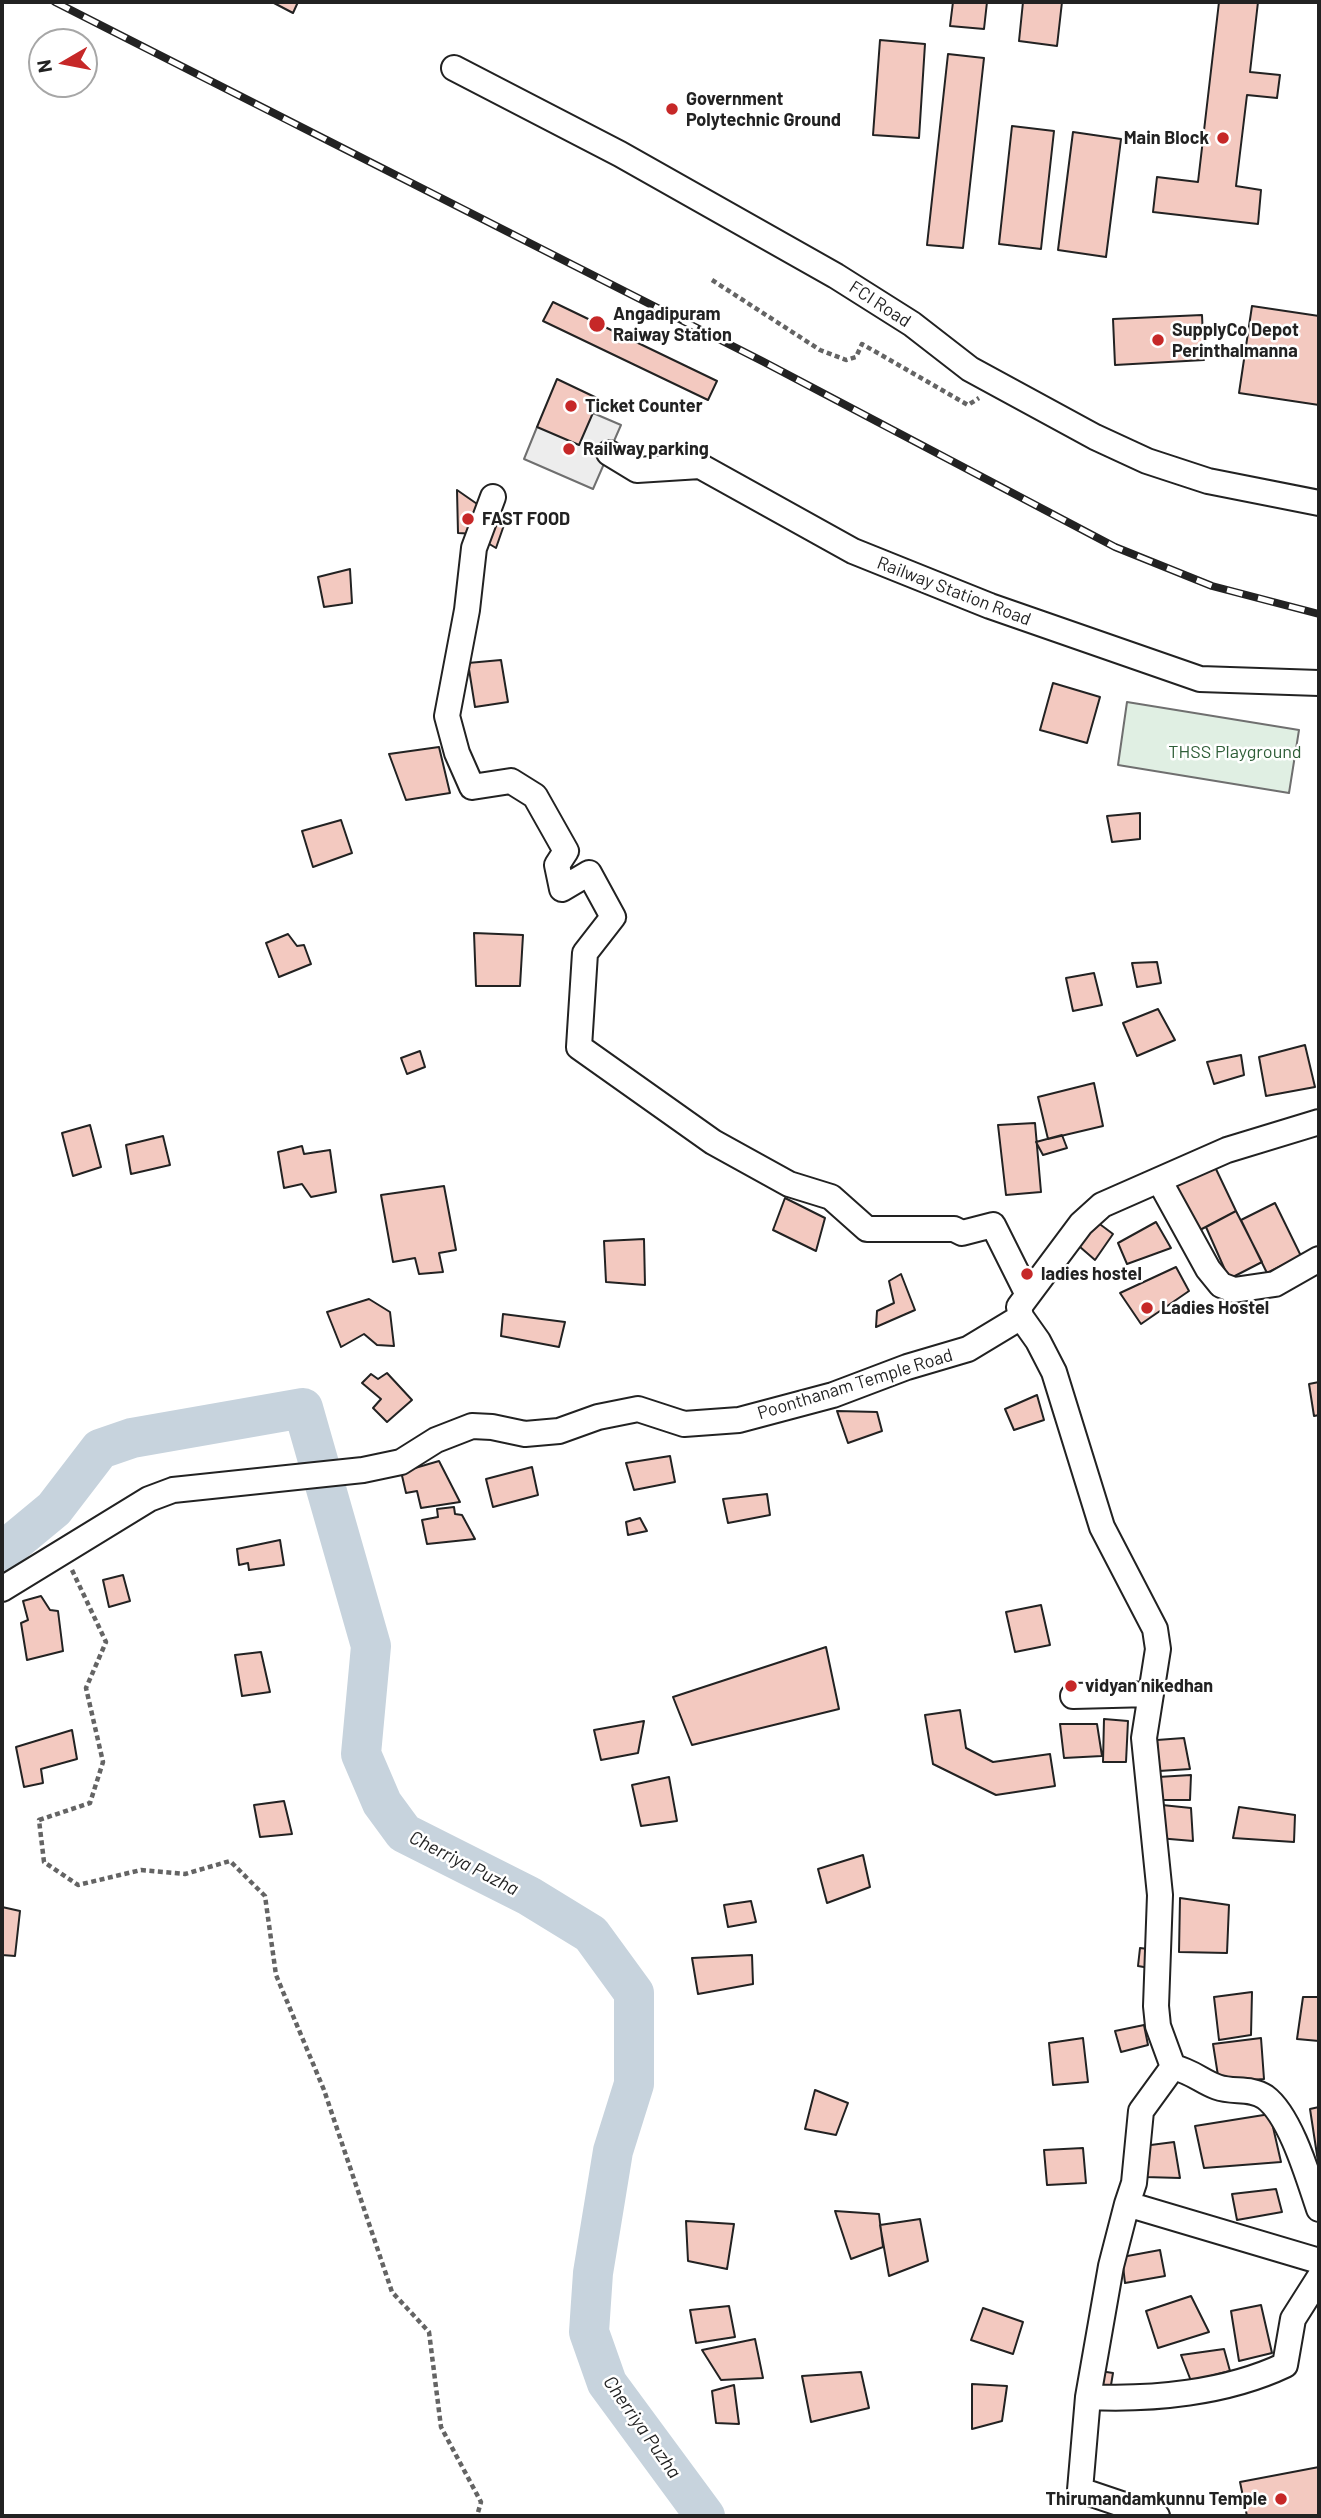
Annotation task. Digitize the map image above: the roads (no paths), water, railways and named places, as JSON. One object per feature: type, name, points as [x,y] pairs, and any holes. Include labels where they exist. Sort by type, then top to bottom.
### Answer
[{"type":"street","name":"FCI Road","points":[[454,68],[620,154],[836,276],[994,382],[1049,414],[1147,461],[1208,481],[1319,503]]},
{"type":"street","name":"Railway Station Road","points":[[609,453],[637,470],[700,466],[853,551],[990,606],[1200,679],[1319,683]]},
{"type":"street","points":[[493,497],[474,548],[467,610],[447,716],[457,754],[472,786],[511,781],[535,796],[566,851],[557,865],[562,889],[589,873],[613,917],[585,953],[579,1047],[713,1142],[789,1184],[831,1197],[867,1229],[954,1228],[962,1233],[993,1225],[1038,1341],[1054,1372],[1102,1527],[1155,1629],[1158,1648],[1144,1738],[1160,1895],[1156,2006],[1158,2026],[1173,2067]]},
{"type":"street","name":"Poonthanam Temple Road","points":[[2,1589],[149,1500],[173,1490],[363,1470],[401,1462],[436,1440],[472,1426],[525,1434],[559,1431],[598,1417],[638,1409],[684,1424],[739,1420],[833,1395],[907,1367],[968,1349],[1025,1306],[1081,1224],[1102,1205],[1227,1150],[1319,1122]]},
{"type":"street","points":[[1159,1180],[1203,1261],[1221,1285],[1234,1290],[1275,1284],[1319,1259]]},
{"type":"street","points":[[1073,1696],[1151,1694]]},
{"type":"street","points":[[1157,2516],[1108,2508],[1080,2490],[1088,2397],[1111,2266],[1134,2183],[1141,2111],[1173,2067]]},
{"type":"street","points":[[1173,2067],[1194,2073],[1218,2087],[1250,2091],[1265,2098],[1282,2119],[1299,2152],[1319,2210]]},
{"type":"street","points":[[1127,2204],[1319,2262]]},
{"type":"street","points":[[1088,2397],[1132,2399],[1205,2388],[1264,2375],[1285,2365],[1293,2319],[1319,2278]]},
{"type":"waterway","name":"Cherriya Puzha","points":[[2,1552],[54,1509],[100,1449],[132,1438],[303,1408],[371,1646],[361,1754],[382,1803],[404,1833],[529,1896],[591,1934],[634,1993],[634,2084],[613,2151],[593,2273],[589,2332],[607,2383],[705,2516]]},
{"type":"railway","points":[[55,2],[762,361],[1115,547],[1212,586],[1319,614]]},
{"type":"place","name":"Government Polytechnic Ground","points":[[672,109]]},
{"type":"place","name":"Main Block","points":[[1223,138]]},
{"type":"place","name":"Angadipuram Raiway Station","points":[[597,324]]},
{"type":"place","name":"SupplyCo Depot Perinthalmanna","points":[[1158,340]]},
{"type":"place","name":"Ticket Counter","points":[[571,406]]},
{"type":"place","name":"Railway parking","points":[[569,449]]},
{"type":"place","name":"FAST FOOD","points":[[468,519]]},
{"type":"place","name":"ladies hostel","points":[[1027,1274]]},
{"type":"place","name":"Ladies Hostel","points":[[1147,1308]]},
{"type":"place","name":"vidyan nikedhan","points":[[1071,1686]]},
{"type":"place","name":"Thirumandamkunnu Temple","points":[[1281,2499]]},
{"type":"park label","name":"THSS Playground","points":[[1235,752]]}]
